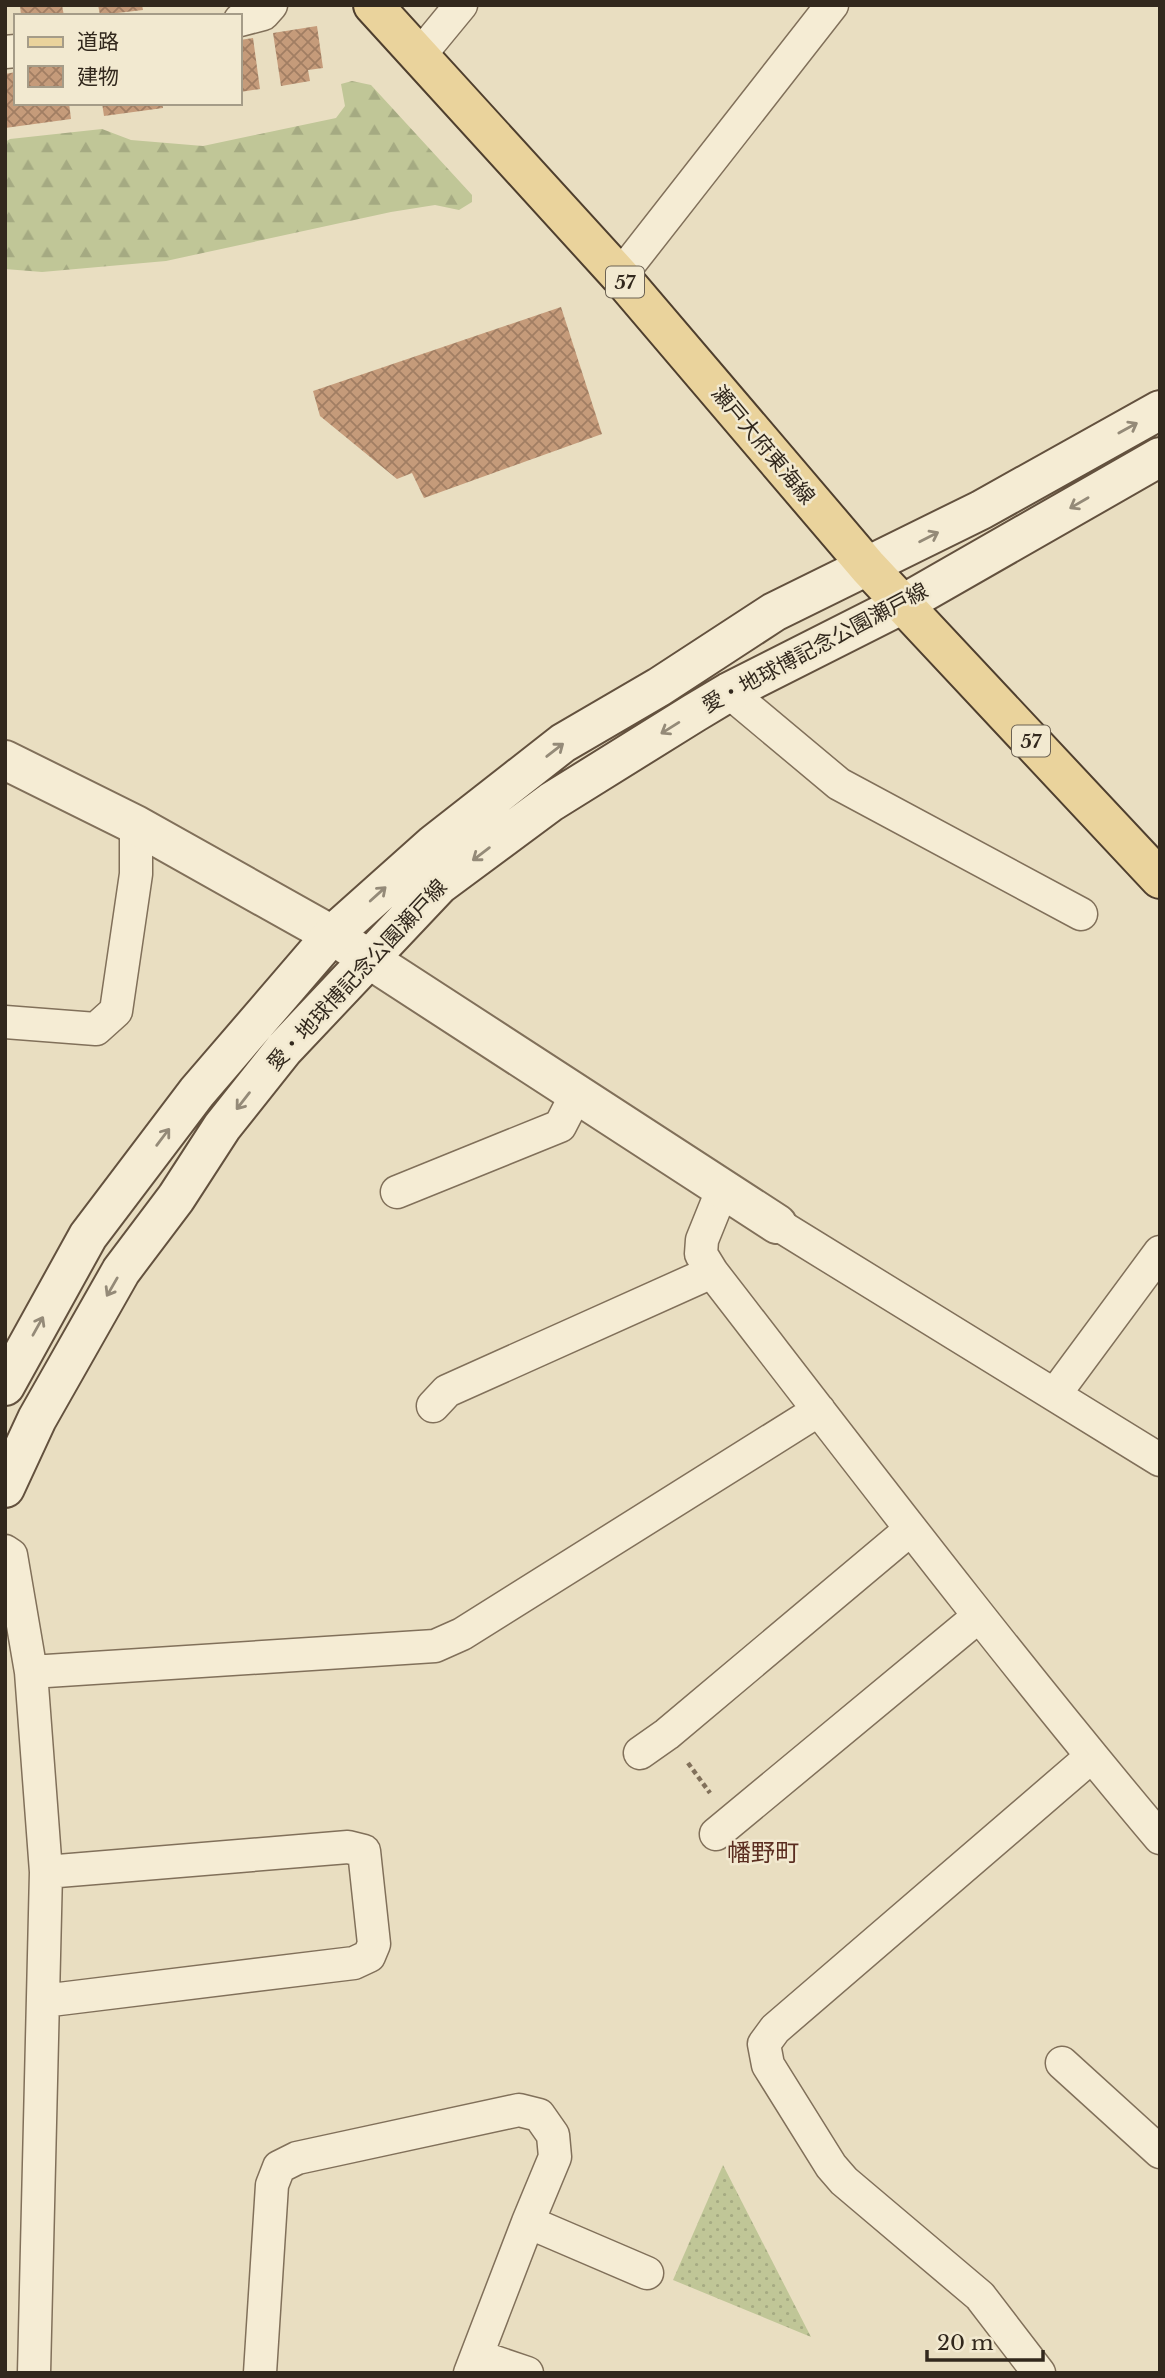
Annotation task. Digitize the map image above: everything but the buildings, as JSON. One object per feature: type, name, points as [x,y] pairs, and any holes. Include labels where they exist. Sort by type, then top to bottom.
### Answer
[{"type":"main road","name":"瀬戸大府東海線","points":[[373,5],[620,276],[868,567],[1160,879]]},
{"type":"main road","name":"愛・地球博記念公園瀬戸線","points":[[5,1386],[88,1236],[197,1092],[332,935],[434,844],[563,743],[659,687],[774,612],[981,510],[1160,410]]},
{"type":"main road","name":"愛・地球博記念公園瀬戸線","points":[[5,1488],[37,1419],[121,1271],[176,1198],[222,1127],[284,1049],[368,957],[439,885],[551,802],[730,692],[903,604],[1160,457]]},
{"type":"main road","points":[[5,760],[136,825],[332,935],[777,1224]]},
{"type":"street","points":[[242,19],[263,14],[271,5]]},
{"type":"street","points":[[419,56],[461,5]]},
{"type":"street","points":[[620,276],[832,5]]},
{"type":"street","points":[[730,692],[839,784],[1081,914]]},
{"type":"street","points":[[5,1022],[96,1029],[116,1011],[136,874],[136,825]]},
{"type":"street","points":[[397,1192],[560,1126],[577,1093]]},
{"type":"street","points":[[723,1188],[702,1240],[701,1254],[712,1272],[979,1616],[1091,1757],[1160,1838]]},
{"type":"street","points":[[777,1224],[1160,1460]]},
{"type":"street","points":[[1055,1394],[1160,1252]]},
{"type":"street","points":[[433,1406],[447,1391],[712,1272]]},
{"type":"street","points":[[31,1672],[435,1646],[462,1634],[819,1410]]},
{"type":"street","points":[[640,1753],[667,1734],[911,1529]]},
{"type":"street","points":[[5,1551],[11,1555],[31,1672],[47,1872],[34,2373]]},
{"type":"street","points":[[724,1828],[979,1616]]},
{"type":"street","points":[[1039,2373],[980,2296],[844,2181],[831,2166],[768,2065],[764,2044],[775,2029],[1091,1757]]},
{"type":"street","points":[[43,2001],[354,1963],[369,1956],[374,1944],[364,1851],[348,1847],[47,1872]]},
{"type":"street","points":[[1062,2063],[1160,2152]]},
{"type":"street","points":[[260,2373],[272,2185],[279,2167],[297,2158],[519,2110],[540,2115],[554,2135],[555,2157],[474,2364],[527,2373]]},
{"type":"street","points":[[528,2222],[647,2273]]},
{"type":"path","points":[[667,1734],[724,1828]]},
{"type":"green space","points":[[352,81],[371,85],[472,195],[472,202],[459,210],[435,205],[391,212],[166,261],[42,272],[5,269],[5,142],[10,139],[102,129],[131,140],[203,146],[336,118],[345,106],[341,84]]},
{"type":"green space","points":[[723,2165],[811,2337],[673,2280]]},
{"type":"district","name":"幡野町","points":[[763,1852]]}]
